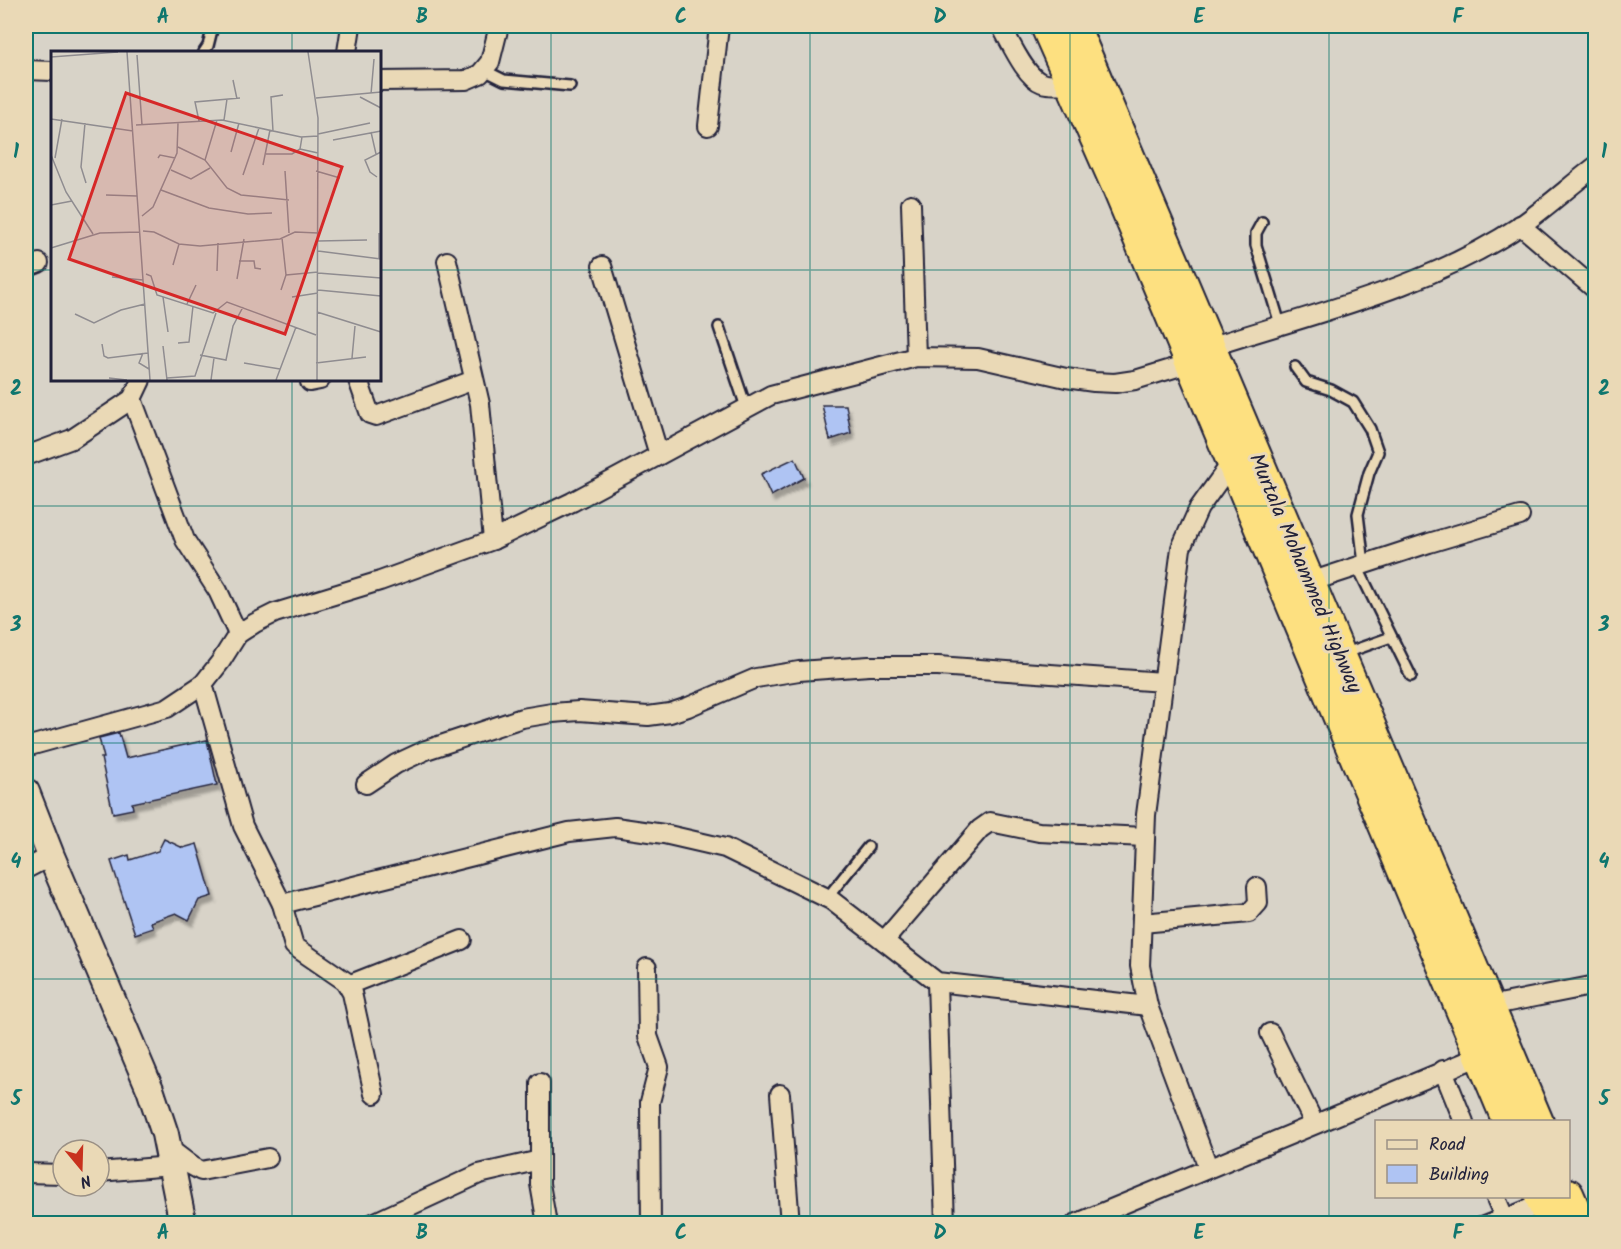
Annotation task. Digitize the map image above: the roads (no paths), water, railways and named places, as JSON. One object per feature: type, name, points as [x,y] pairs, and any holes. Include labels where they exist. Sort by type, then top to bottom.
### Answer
[{"type":"highway","name":"Murtala Mohammed Highway","points":[[1046,26],[1118,189],[1310,582],[1537,1120]]},
{"type":"highway","name":"Murtala Mohammed Highway","points":[[1079,27],[1201,355],[1232,462],[1507,1120]]},
{"type":"main road","points":[[26,792],[150,1089],[169,1156],[183,1224]]},
{"type":"street","points":[[347,51],[351,26]]},
{"type":"street","points":[[381,81],[466,80],[480,74],[490,62],[500,26]]},
{"type":"street","points":[[708,126],[719,26]]},
{"type":"street","points":[[1001,26],[1034,80],[1045,84],[1071,84]]},
{"type":"street","points":[[26,70],[51,71]]},
{"type":"street","points":[[26,747],[167,708],[204,684],[222,661],[238,634],[275,613],[380,581],[493,540],[572,502],[771,395],[916,357],[978,358],[1094,382],[1115,383],[1135,380],[1280,324],[1407,285],[1472,254],[1521,225],[1596,166]]},
{"type":"street","points":[[911,204],[916,357]]},
{"type":"street","points":[[1521,225],[1596,290]]},
{"type":"street","points":[[447,261],[480,404],[493,540]]},
{"type":"street","points":[[602,266],[659,455]]},
{"type":"street","points":[[358,381],[370,414],[376,416],[474,380]]},
{"type":"street","points":[[26,456],[72,439],[132,399],[141,381]]},
{"type":"street","points":[[132,399],[185,540],[218,591],[238,634]]},
{"type":"street","points":[[1208,1167],[1148,1006],[1140,966],[1146,815],[1180,548],[1199,508],[1232,462]]},
{"type":"street","points":[[1310,582],[1520,516]]},
{"type":"street","points":[[366,784],[396,764],[426,750],[522,718],[579,711],[648,716],[670,713],[756,678],[799,671],[869,666],[938,666],[1163,682]]},
{"type":"street","points":[[204,684],[243,826],[282,904],[294,945],[345,981],[352,993],[374,1094]]},
{"type":"street","points":[[884,941],[980,829],[990,822],[1039,832],[1145,837]]},
{"type":"street","points":[[282,904],[569,832],[615,827],[664,834],[725,848],[827,898],[937,982],[1148,1006]]},
{"type":"street","points":[[26,870],[51,856]]},
{"type":"street","points":[[1142,923],[1249,913],[1258,903],[1257,887]]},
{"type":"street","points":[[348,985],[462,940]]},
{"type":"street","points":[[647,968],[648,1036],[659,1068],[650,1102],[651,1224]]},
{"type":"street","points":[[937,982],[945,1224]]},
{"type":"street","points":[[1489,1006],[1596,985]]},
{"type":"street","points":[[1270,1034],[1314,1123]]},
{"type":"street","points":[[1075,1224],[1480,1056]]},
{"type":"street","points":[[1443,1070],[1463,1120]]},
{"type":"street","points":[[540,1083],[540,1184],[547,1224]]},
{"type":"street","points":[[780,1094],[790,1224]]},
{"type":"street","points":[[111,1169],[169,1156],[201,1171],[268,1158]]},
{"type":"street","points":[[371,1224],[478,1174],[540,1160]]},
{"type":"street","points":[[26,1173],[51,1174]]},
{"type":"street","points":[[1496,1198],[1505,1219],[1564,1209]]},
{"type":"lane","points":[[205,51],[213,26]]},
{"type":"lane","points":[[483,70],[504,80],[570,86]]},
{"type":"lane","points":[[1262,222],[1256,233],[1256,245],[1280,324]]},
{"type":"lane","points":[[719,327],[746,407]]},
{"type":"lane","points":[[1295,367],[1306,382],[1331,390],[1353,402],[1370,429],[1378,452],[1369,473],[1358,514],[1360,565],[1391,637],[1411,676]]},
{"type":"lane","points":[[1340,655],[1391,637]]},
{"type":"lane","points":[[827,898],[868,847]]},
{"type":"lane","points":[[1478,1224],[1505,1219]]}]
